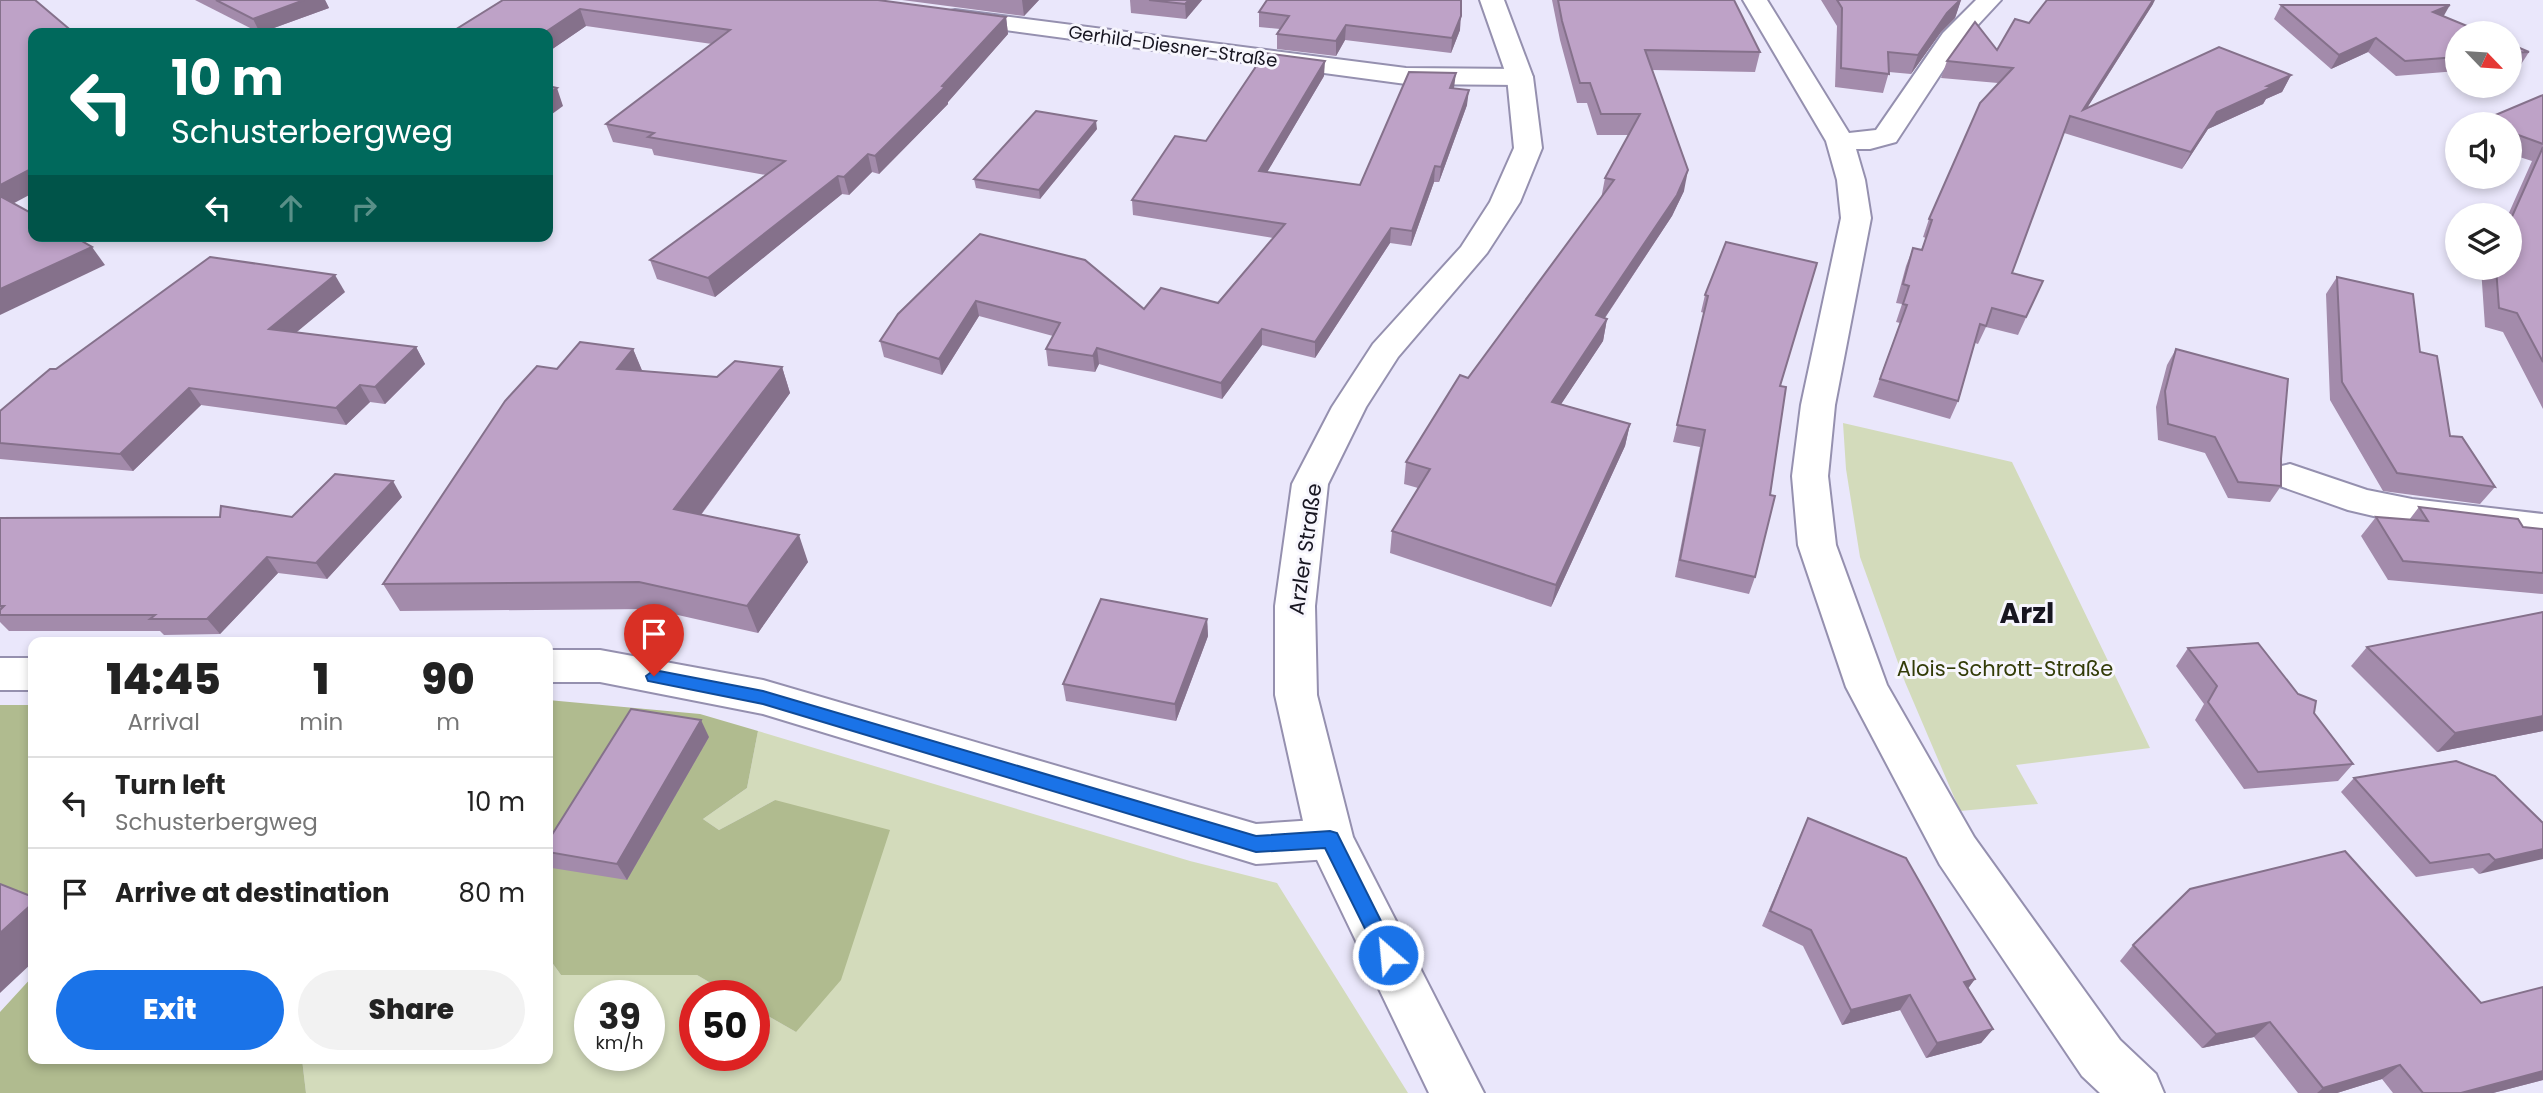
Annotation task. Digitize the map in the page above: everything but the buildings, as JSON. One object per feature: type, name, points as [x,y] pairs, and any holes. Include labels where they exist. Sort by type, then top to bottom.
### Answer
[{"type":"street","name":"Arzler Straße","points":[[1457,1093],[1330,839],[1296,695],[1295,606],[1310,484],[1349,407],[1385,351],[1472,253],[1505,202],[1528,148],[1520,77],[1492,0]]},
{"type":"street","points":[[1755,0],[1840,141],[1851,180],[1856,218],[1816,417],[1810,476],[1817,545],[1867,687],[1957,850],[2101,1058],[2137,1093]]},
{"type":"street","points":[[1840,141],[1870,141],[1886,136],[1952,38],[1989,0]]},
{"type":"street","name":"Gerhild-Diesner-Straße","points":[[938,15],[1406,76],[1520,77]]},
{"type":"street","points":[[2290,476],[2361,501],[2412,512],[2543,527]]},
{"type":"street","points":[[553,667],[600,666],[763,698],[1256,844],[1330,839]]},
{"type":"street","points":[[0,674],[28,674]]},
{"type":"green space","name":"Alois-Schrott-Straße","points":[[1843,423],[2012,462],[2150,748],[2016,765],[2038,804],[1960,811],[1905,682],[1860,557],[1846,469]]},
{"type":"green space","points":[[553,700],[700,714],[758,731],[747,788],[703,819],[719,830],[775,800],[890,830],[841,980],[796,1032],[770,1017],[770,980],[706,980],[697,975],[561,975],[553,964]]},
{"type":"green space","points":[[0,705],[28,705],[28,904],[0,893]]},
{"type":"green space","points":[[758,731],[1190,861],[1277,883],[1408,1093],[306,1093],[303,1064],[553,1064],[553,964],[561,975],[697,975],[706,980],[679,980],[679,1071],[770,1071],[770,1017],[796,1032],[775,800],[719,830],[703,819],[747,788]]},
{"type":"green space","points":[[28,981],[28,1064],[303,1064],[306,1093],[0,1093],[0,1012]]},
{"type":"district","name":"Arzl","points":[[2027,613]]},
{"type":"route","points":[[654,676],[763,698],[1256,844],[1330,839],[1388,955]]}]
